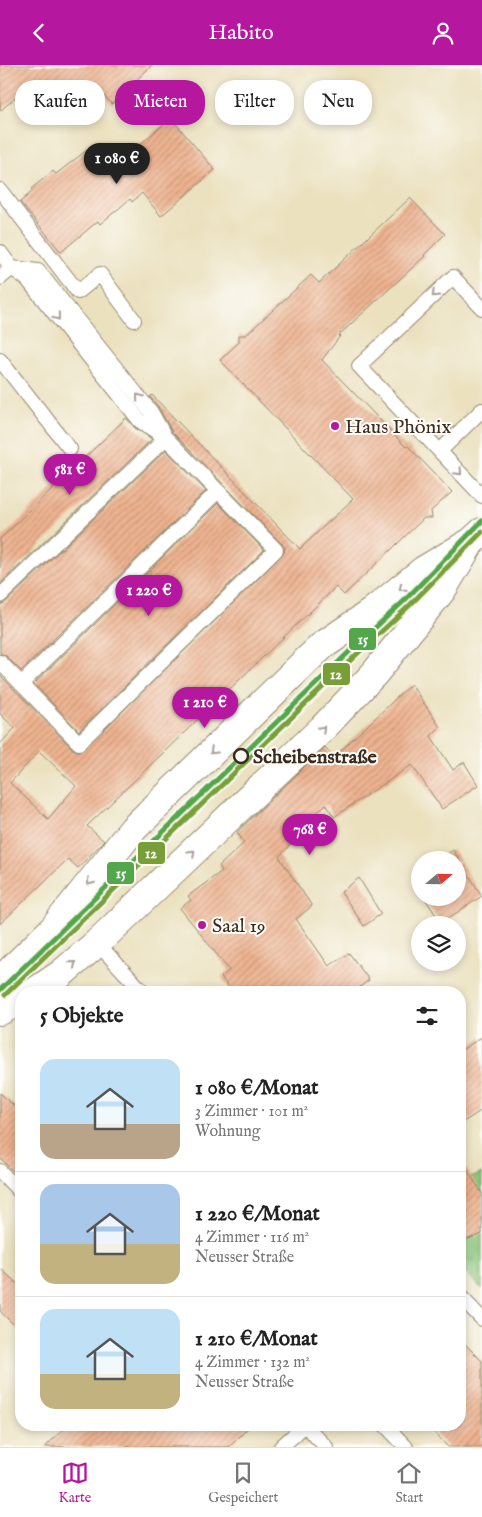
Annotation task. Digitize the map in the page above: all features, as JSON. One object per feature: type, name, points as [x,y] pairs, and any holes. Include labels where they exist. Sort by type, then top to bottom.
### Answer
[{"type":"main road","points":[[44,986],[97,943],[322,729],[374,674],[442,590],[477,537]]},
{"type":"main road","points":[[0,981],[53,929],[133,829],[322,646],[372,612],[424,570],[477,537]]},
{"type":"main road","points":[[0,1011],[15,1004]]},
{"type":"lane","points":[[0,190],[78,292],[100,274],[134,320]]},
{"type":"lane","points":[[0,252],[12,268],[27,279],[140,421],[166,438],[276,550],[79,743],[0,662]]},
{"type":"lane","points":[[0,278],[12,268]]},
{"type":"lane","points":[[482,307],[452,277],[360,366],[482,496]]},
{"type":"lane","points":[[0,359],[70,449]]},
{"type":"lane","points":[[440,451],[482,409]]},
{"type":"lane","points":[[0,596],[166,438]]},
{"type":"lane","points":[[21,683],[218,491]]},
{"type":"lane","points":[[97,943],[137,986]]},
{"type":"lane","points":[[0,1171],[15,1187]]},
{"type":"lane","points":[[466,1302],[482,1319]]},
{"type":"lane","points":[[281,1447],[298,1431]]},
{"type":"lane","points":[[311,1431],[326,1447]]},
{"type":"lane","points":[[391,1431],[406,1447]]},
{"type":"green space","points":[[482,1173],[482,1289],[466,1272],[466,1180]]},
{"type":"building","points":[[0,65],[152,65],[137,80],[115,80],[115,101],[112,104],[105,97],[105,80],[15,80],[15,98],[0,111]]},
{"type":"building","points":[[163,125],[177,125],[215,170],[161,216],[142,193],[132,202],[130,199],[100,224],[98,221],[61,252],[20,202],[33,191],[31,189],[53,171],[56,174],[87,150],[102,167],[119,153],[124,158]]},
{"type":"building","points":[[410,198],[445,234],[425,256],[339,335],[322,360],[452,492],[431,511],[432,518],[424,518],[344,595],[336,587],[87,826],[104,841],[78,868],[68,859],[0,924],[0,744],[15,728],[0,714],[0,675],[73,749],[82,751],[284,553],[285,548],[282,544],[172,432],[159,408],[150,397],[152,395],[300,549],[353,499],[220,360],[239,342],[239,335],[246,335],[311,275],[319,283]],"holes":[[[39,751],[76,786],[48,819],[10,783]]]},
{"type":"building","points":[[126,418],[135,428],[152,439],[0,584],[0,539]]},
{"type":"building","points":[[166,450],[206,491],[21,671],[6,656],[0,653],[0,605],[6,602]]},
{"type":"building","points":[[218,503],[264,550],[79,731],[34,684]]},
{"type":"building","points":[[411,684],[440,727],[431,736],[453,770],[464,762],[478,785],[442,809],[412,765],[334,817],[326,804],[294,834],[293,842],[279,857],[312,906],[296,919],[329,966],[349,953],[369,980],[361,986],[228,986],[221,977],[229,970],[180,908],[191,900],[188,896],[222,871],[219,866],[244,843],[237,832],[325,747],[334,757]]},
{"type":"building","points":[[466,871],[482,896],[452,916],[436,916],[430,906],[466,906]]},
{"type":"building","points":[[359,878],[381,914],[364,926],[341,892]]},
{"type":"building","points":[[482,1037],[482,1110],[466,1120],[466,1047]]},
{"type":"building","points":[[0,1093],[15,1107],[15,1173],[0,1158]]},
{"type":"building","points":[[466,1168],[482,1193],[482,1234],[466,1240]]},
{"type":"building","points":[[0,1268],[15,1282],[15,1326],[0,1311]]},
{"type":"building","points":[[466,1345],[482,1361],[482,1447],[448,1447],[433,1431],[466,1431]]},
{"type":"building","points":[[62,1431],[245,1431],[229,1447],[45,1447]]},
{"type":"transit line","name":"15","points":[[0,990],[404,601],[482,521]]},
{"type":"transit line","name":"12","points":[[5,995],[409,606],[482,532]]},
{"type":"place","name":"Haus Phönix","points":[[335,426]]},
{"type":"place","name":"Scheibenstraße","points":[[241,756]]},
{"type":"place","name":"Saal 19","points":[[202,925]]}]
